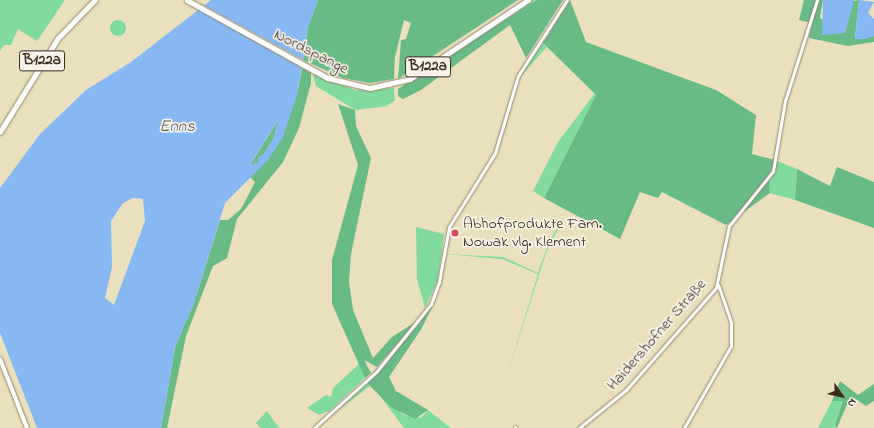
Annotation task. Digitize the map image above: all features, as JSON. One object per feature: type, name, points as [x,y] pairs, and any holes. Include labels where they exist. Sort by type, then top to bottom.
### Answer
[{"type":"main road","name":"B122a","points":[[0,132],[58,38],[95,0]]},
{"type":"main road","name":"Nordspange","points":[[187,0],[317,72],[361,88],[402,82],[528,0]]},
{"type":"street","points":[[314,428],[377,371],[430,304],[439,282],[449,226],[495,152],[518,76],[567,0]]},
{"type":"street","name":"Haidershofner Straße","points":[[579,428],[626,390],[718,285],[729,226],[773,171],[785,100],[817,0]]},
{"type":"street","points":[[684,428],[731,346],[731,322],[718,285]]},
{"type":"street","points":[[0,359],[28,428]]},
{"type":"green space","points":[[0,0],[65,0],[37,41],[18,29],[11,45],[4,45],[0,51]]},
{"type":"green space","points":[[318,0],[518,0],[398,79],[401,40],[406,39],[411,23],[404,20],[395,57],[394,79],[370,83],[343,78],[303,60],[308,27]]},
{"type":"green space","points":[[532,0],[537,0],[416,81],[398,89]]},
{"type":"green space","points":[[537,0],[563,0],[526,58],[510,25],[421,90],[403,99],[398,96],[398,89]]},
{"type":"green space","points":[[570,0],[586,42],[716,90],[756,115],[752,154],[775,160],[769,176],[770,193],[726,225],[662,192],[658,198],[640,192],[620,239],[544,198],[596,95],[543,43]]},
{"type":"green space","points":[[804,0],[823,0],[820,18],[845,33],[853,1],[859,0],[855,38],[874,36],[874,42],[848,46],[809,38],[812,23],[799,20]]},
{"type":"green space","points":[[118,20],[124,22],[126,28],[124,34],[118,36],[112,34],[110,28],[112,22]]},
{"type":"green space","points":[[543,43],[547,47],[519,78],[529,61]]},
{"type":"green space","points":[[302,68],[311,73],[311,83],[299,128],[283,162],[237,219],[227,258],[213,266],[186,336],[167,428],[161,428],[175,347],[194,303],[220,220],[228,220],[241,209],[255,182],[249,176],[268,160],[297,95]]},
{"type":"green space","points":[[313,74],[355,90],[394,88],[395,100],[387,106],[355,110],[316,86]]},
{"type":"green space","points":[[595,93],[596,95],[544,198],[533,191],[558,142]]},
{"type":"green space","points":[[338,104],[355,110],[356,126],[371,158],[351,254],[349,282],[353,310],[373,358],[392,337],[417,321],[377,367],[364,360],[371,373],[365,378],[332,304],[332,260],[358,165]]},
{"type":"green space","points":[[279,119],[273,140],[258,163],[250,165]]},
{"type":"green space","points":[[775,160],[797,169],[795,200],[770,193],[769,177]]},
{"type":"green space","points":[[837,167],[874,182],[874,228],[795,200],[797,169],[830,186]]},
{"type":"green space","points":[[566,213],[546,253],[505,382],[538,274],[502,259],[444,254],[503,257],[538,273],[549,242]]},
{"type":"green space","points":[[416,227],[444,234],[438,280],[425,308],[417,279]]},
{"type":"green space","points":[[436,299],[422,328],[389,377],[396,391],[428,410],[415,419],[392,408],[366,382],[419,324]]},
{"type":"green space","points":[[360,363],[365,378],[329,411],[319,415],[307,408],[326,395],[331,397],[333,388]]},
{"type":"green space","points":[[840,381],[858,395],[874,384],[874,401],[866,406],[854,398],[848,402],[837,428],[835,424],[843,401],[832,401]]},
{"type":"green space","points":[[366,382],[370,386],[315,428]]},
{"type":"green space","points":[[380,396],[404,415],[421,418],[428,410],[451,428],[404,428]]},
{"type":"green space","points":[[832,401],[843,401],[835,423],[837,428],[818,428]]},
{"type":"green space","points":[[267,411],[280,428],[261,428],[256,423]]},
{"type":"water","name":"Enns","points":[[211,0],[318,0],[308,27],[297,95],[283,137],[268,160],[225,203],[194,303],[175,347],[161,428],[37,428],[0,333],[0,188],[40,134],[86,90],[131,62]],"holes":[[[278,120],[273,140],[264,154],[258,157],[258,163],[250,165]],[[133,198],[143,199],[145,221],[114,305],[105,298],[112,267],[111,221],[123,203]]]},
{"type":"water","points":[[823,0],[854,0],[845,33],[822,35]]},
{"type":"water","points":[[859,0],[874,2],[868,13],[874,19],[874,36],[865,39],[855,39]]},
{"type":"pier","points":[[203,5],[305,61],[304,69],[197,9]]},
{"type":"place","name":"Abhofprodukte Fam. Nowak vlg. Klement","points":[[455,233]]}]
